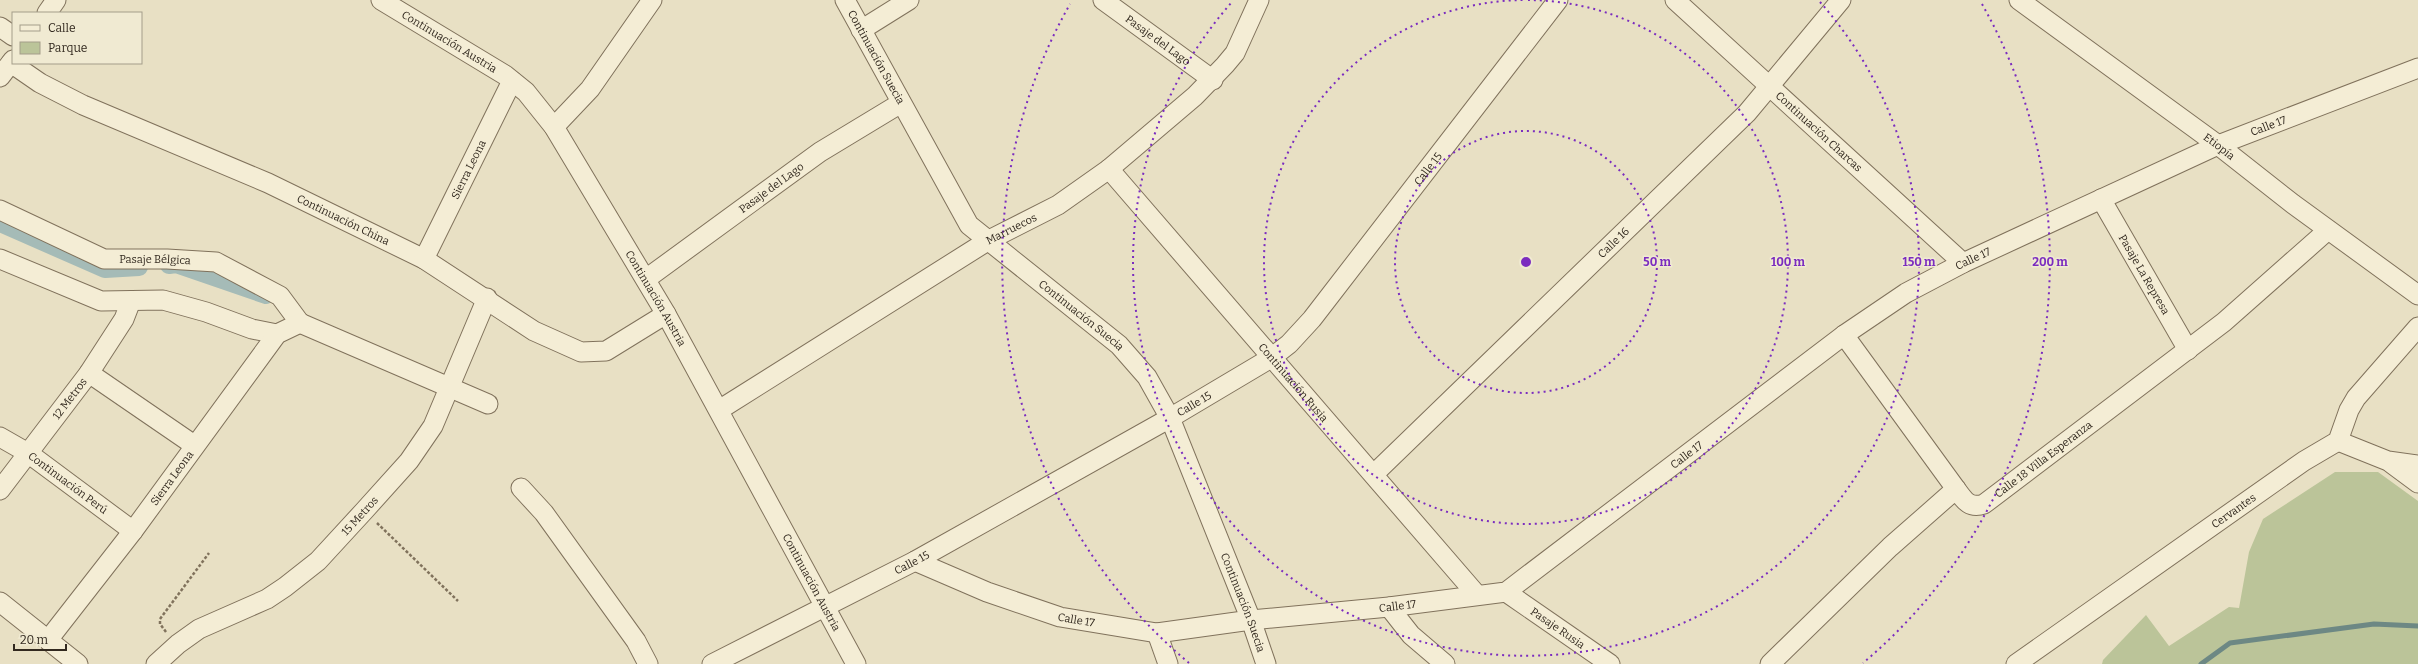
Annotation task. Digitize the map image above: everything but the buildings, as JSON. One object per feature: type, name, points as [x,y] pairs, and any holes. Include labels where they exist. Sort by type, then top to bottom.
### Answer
[{"type":"street","points":[[48,12],[56,0]]},
{"type":"street","name":"Continuación Austria","points":[[381,0],[512,81],[531,98],[554,127],[666,314],[856,664]]},
{"type":"street","points":[[554,127],[590,89],[652,0]]},
{"type":"street","name":"Continuación Suecia","points":[[845,0],[969,225],[1119,345],[1147,377],[1170,418],[1251,620],[1266,664]]},
{"type":"street","points":[[861,30],[909,0]]},
{"type":"street","name":"Pasaje del Lago","points":[[1103,0],[1213,80]]},
{"type":"street","name":"Marruecos","points":[[719,410],[989,240],[1058,205],[1109,169],[1213,80],[1235,53],[1259,0]]},
{"type":"street","name":"Calle 15","points":[[712,664],[915,561],[1170,418],[1271,358],[1289,344],[1312,319],[1558,0]]},
{"type":"street","name":"Continuación Charcas","points":[[1674,0],[1963,263]]},
{"type":"street","name":"Calle 16","points":[[1374,474],[1741,119],[1770,87],[1841,0]]},
{"type":"street","name":"Etiopía","points":[[2018,0],[2218,145],[2328,230],[2418,295]]},
{"type":"street","points":[[0,27],[12,35]]},
{"type":"street","name":"Continuación China","points":[[8,67],[83,105],[268,183],[424,259],[486,298],[534,331],[581,352],[606,351],[666,314]]},
{"type":"street","name":"Calle 17","points":[[915,561],[987,592],[1060,617],[1157,633],[1251,620],[1389,607],[1506,592],[1844,335],[1906,293],[1963,263],[2218,145],[2418,68]]},
{"type":"street","name":"Sierra Leona","points":[[424,259],[512,81]]},
{"type":"street","name":"Pasaje del Lago","points":[[646,279],[820,152],[901,102]]},
{"type":"street","name":"Continuación Rusia","points":[[1109,169],[1477,595]]},
{"type":"street","name":"Pasaje La Represa","points":[[2101,199],[2188,350]]},
{"type":"street","name":"Pasaje Bélgica","points":[[0,210],[104,259],[167,259],[216,262],[280,296],[300,323]]},
{"type":"street","name":"Calle 18 Villa Esperanza","points":[[1956,489],[1966,503],[1977,506],[1984,504],[2224,322],[2328,230]]},
{"type":"street","points":[[0,259],[101,300],[163,300],[206,312],[252,329],[277,334]]},
{"type":"street","name":"15 Metros","points":[[156,664],[178,644],[212,622],[267,599],[285,587],[318,561],[364,512],[422,444],[433,426],[451,387],[486,298]]},
{"type":"street","name":"12 Metros","points":[[0,490],[89,373],[124,319],[131,301]]},
{"type":"street","points":[[300,323],[488,404]]},
{"type":"street","name":"Sierra Leona","points":[[48,640],[133,531],[194,445],[277,334],[300,323]]},
{"type":"street","points":[[2418,327],[2356,398],[2349,410],[2338,441],[2388,461],[2418,482]]},
{"type":"street","points":[[1770,664],[1890,547],[1956,489],[1844,335]]},
{"type":"street","points":[[89,373],[194,445]]},
{"type":"street","name":"Continuación Perú","points":[[0,437],[28,453],[133,531]]},
{"type":"street","name":"Cervantes","points":[[2016,664],[2304,461],[2338,441]]},
{"type":"street","points":[[2388,461],[2418,465]]},
{"type":"street","points":[[520,488],[544,513],[636,641],[648,664]]},
{"type":"street","name":"Pasaje Rusia","points":[[1506,592],[1610,664]]},
{"type":"street","points":[[0,602],[78,664]]},
{"type":"street","points":[[1389,607],[1411,635],[1445,664]]},
{"type":"street","points":[[1157,633],[1168,664]]},
{"type":"path","points":[[364,512],[458,602]]},
{"type":"path","points":[[178,644],[162,628],[160,619],[209,553]]},
{"type":"green space","points":[[2335,472],[2378,472],[2418,501],[2418,664],[2102,664],[2103,660],[2146,615],[2169,646],[2229,607],[2239,608],[2249,552],[2263,519]]},
{"type":"waterway","points":[[0,223],[105,269],[139,267]]},
{"type":"waterway","points":[[169,265],[176,264],[266,295]]},
{"type":"waterway","points":[[2201,664],[2230,643],[2374,624],[2418,626]]}]
